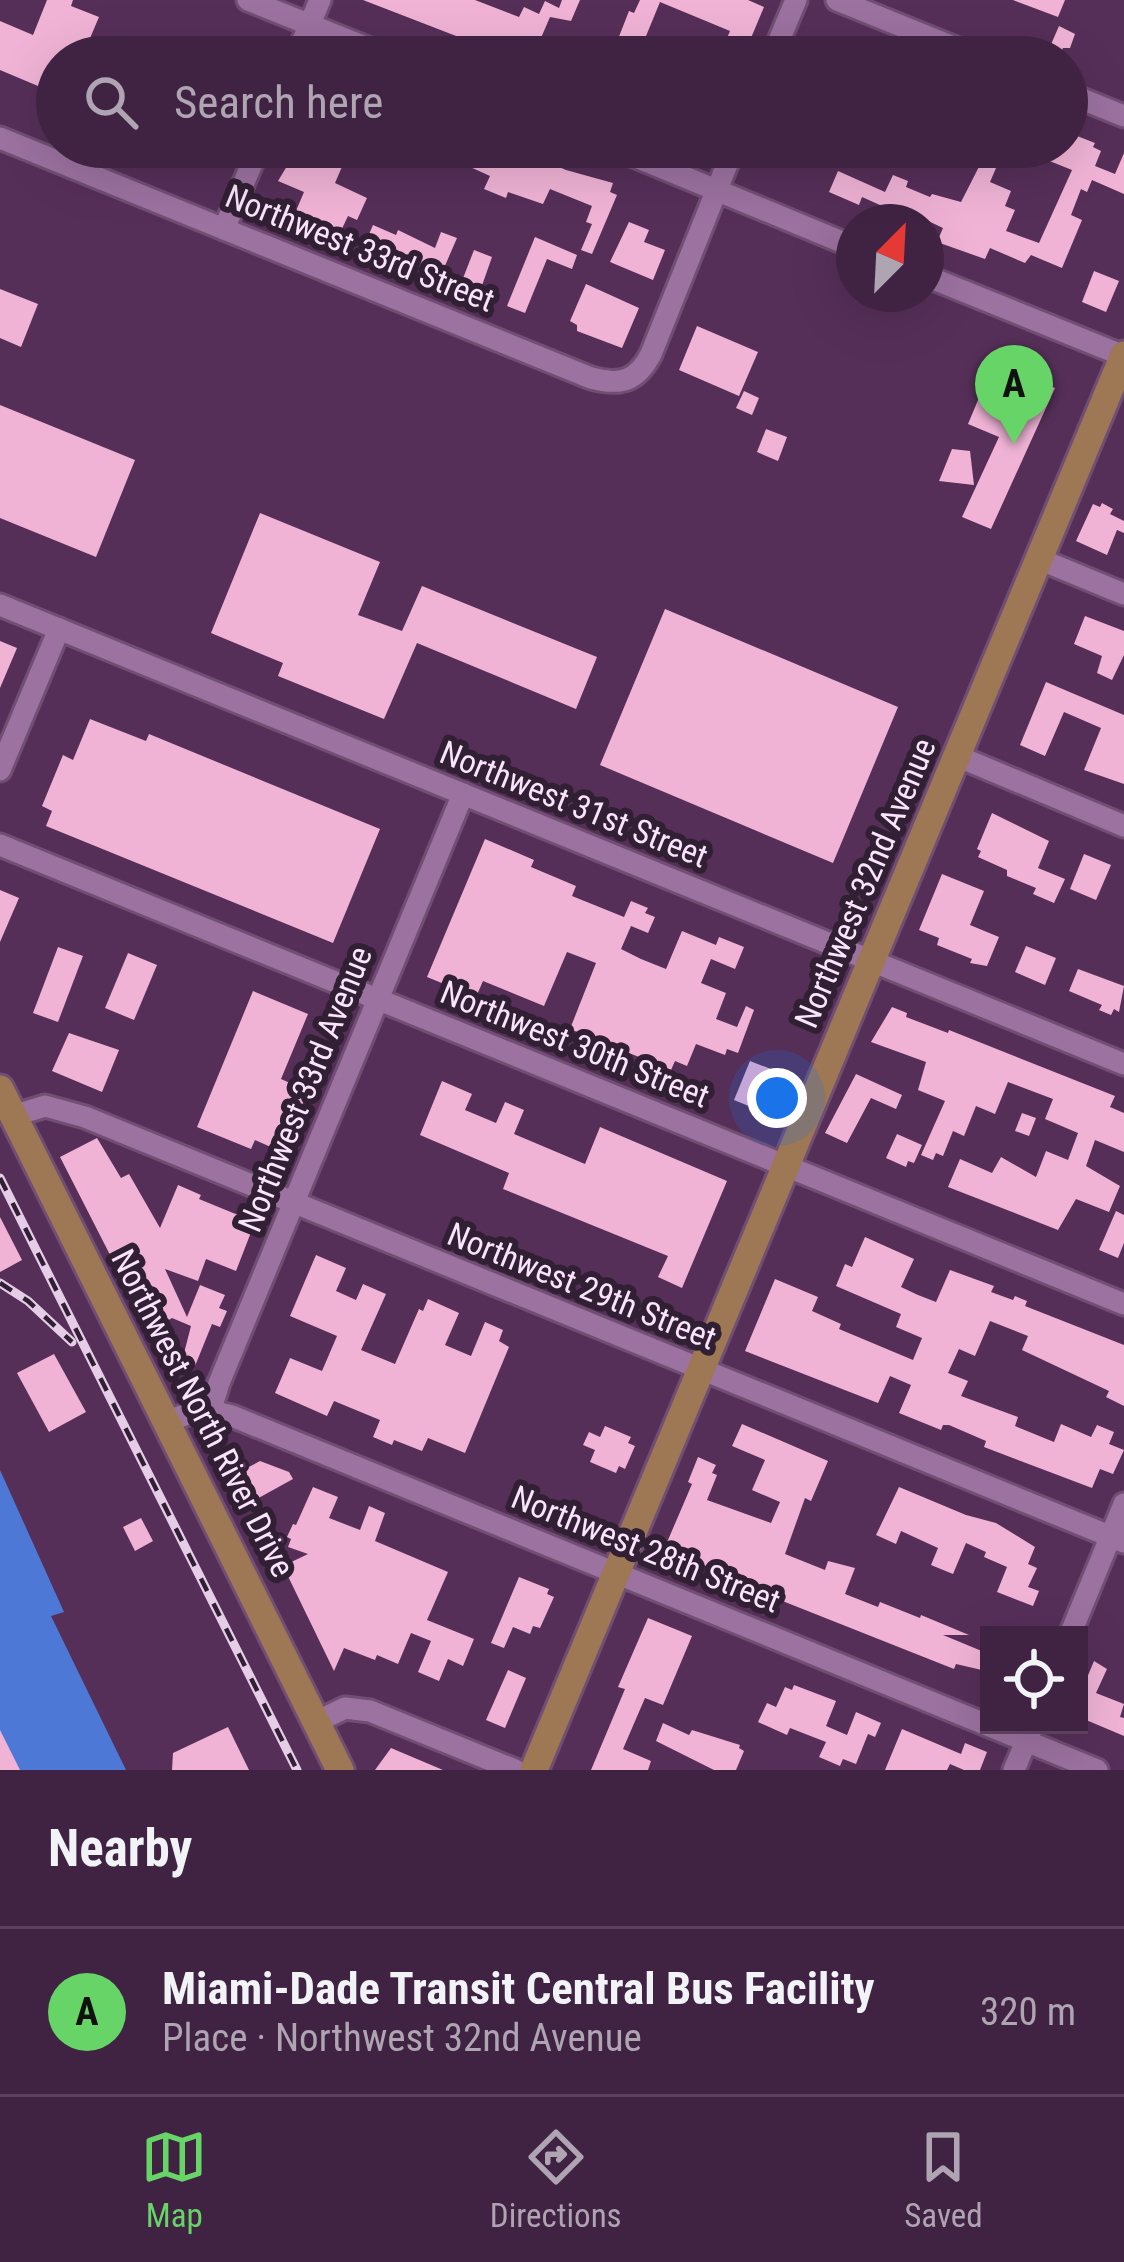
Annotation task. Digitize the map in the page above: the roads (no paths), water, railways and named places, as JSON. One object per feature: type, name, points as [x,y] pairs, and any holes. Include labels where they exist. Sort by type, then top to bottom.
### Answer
[{"type":"main road","name":"Northwest 32nd Avenue","points":[[534,1770],[1124,356]]},
{"type":"main road","name":"Northwest North River Drive","points":[[0,1089],[340,1770]]},
{"type":"street","points":[[248,0],[338,36]]},
{"type":"street","points":[[305,36],[320,0]]},
{"type":"street","points":[[781,36],[796,0]]},
{"type":"street","points":[[837,0],[926,36]]},
{"type":"street","points":[[1088,101],[1124,116]]},
{"type":"street","name":"Northwest 33rd Street","points":[[0,138],[36,153]]},
{"type":"street","name":"Northwest 33rd Street","points":[[74,168],[591,378],[630,380],[651,354],[718,190]]},
{"type":"street","points":[[224,229],[250,168]]},
{"type":"street","points":[[664,168],[836,239]]},
{"type":"street","points":[[718,190],[726,168]]},
{"type":"street","points":[[944,283],[1124,356]]},
{"type":"street","points":[[1039,559],[1124,593]]},
{"type":"street","name":"Northwest 31st Street","points":[[0,605],[1124,1064]]},
{"type":"street","points":[[0,770],[59,629]]},
{"type":"street","points":[[957,756],[1124,826]]},
{"type":"street","name":"Northwest 33rd Avenue","points":[[212,1409],[463,794]]},
{"type":"street","name":"Northwest 30th Street","points":[[0,845],[1124,1304]]},
{"type":"street","name":"Northwest 29th Street","points":[[13,1116],[45,1106],[60,1108],[1117,1539]]},
{"type":"street","points":[[167,1421],[212,1409]]},
{"type":"street","name":"Northwest 28th Street","points":[[212,1409],[980,1714]]},
{"type":"street","points":[[1074,1626],[1117,1539],[1124,1504]]},
{"type":"street","points":[[316,1722],[345,1708],[357,1708],[514,1770]]},
{"type":"street","points":[[1014,1770],[1029,1734]]},
{"type":"street","name":"Northwest 28th Street","points":[[1031,1734],[1096,1770]]},
{"type":"water","points":[[0,1470],[64,1612],[51,1616],[126,1770],[16,1770],[0,1737]]},
{"type":"railway","points":[[0,1178],[297,1770]]},
{"type":"railway","points":[[0,1283],[28,1301],[72,1342]]},
{"type":"place","name":"Miami-Dade Transit Central Bus Facility","points":[[1014,444]]}]
